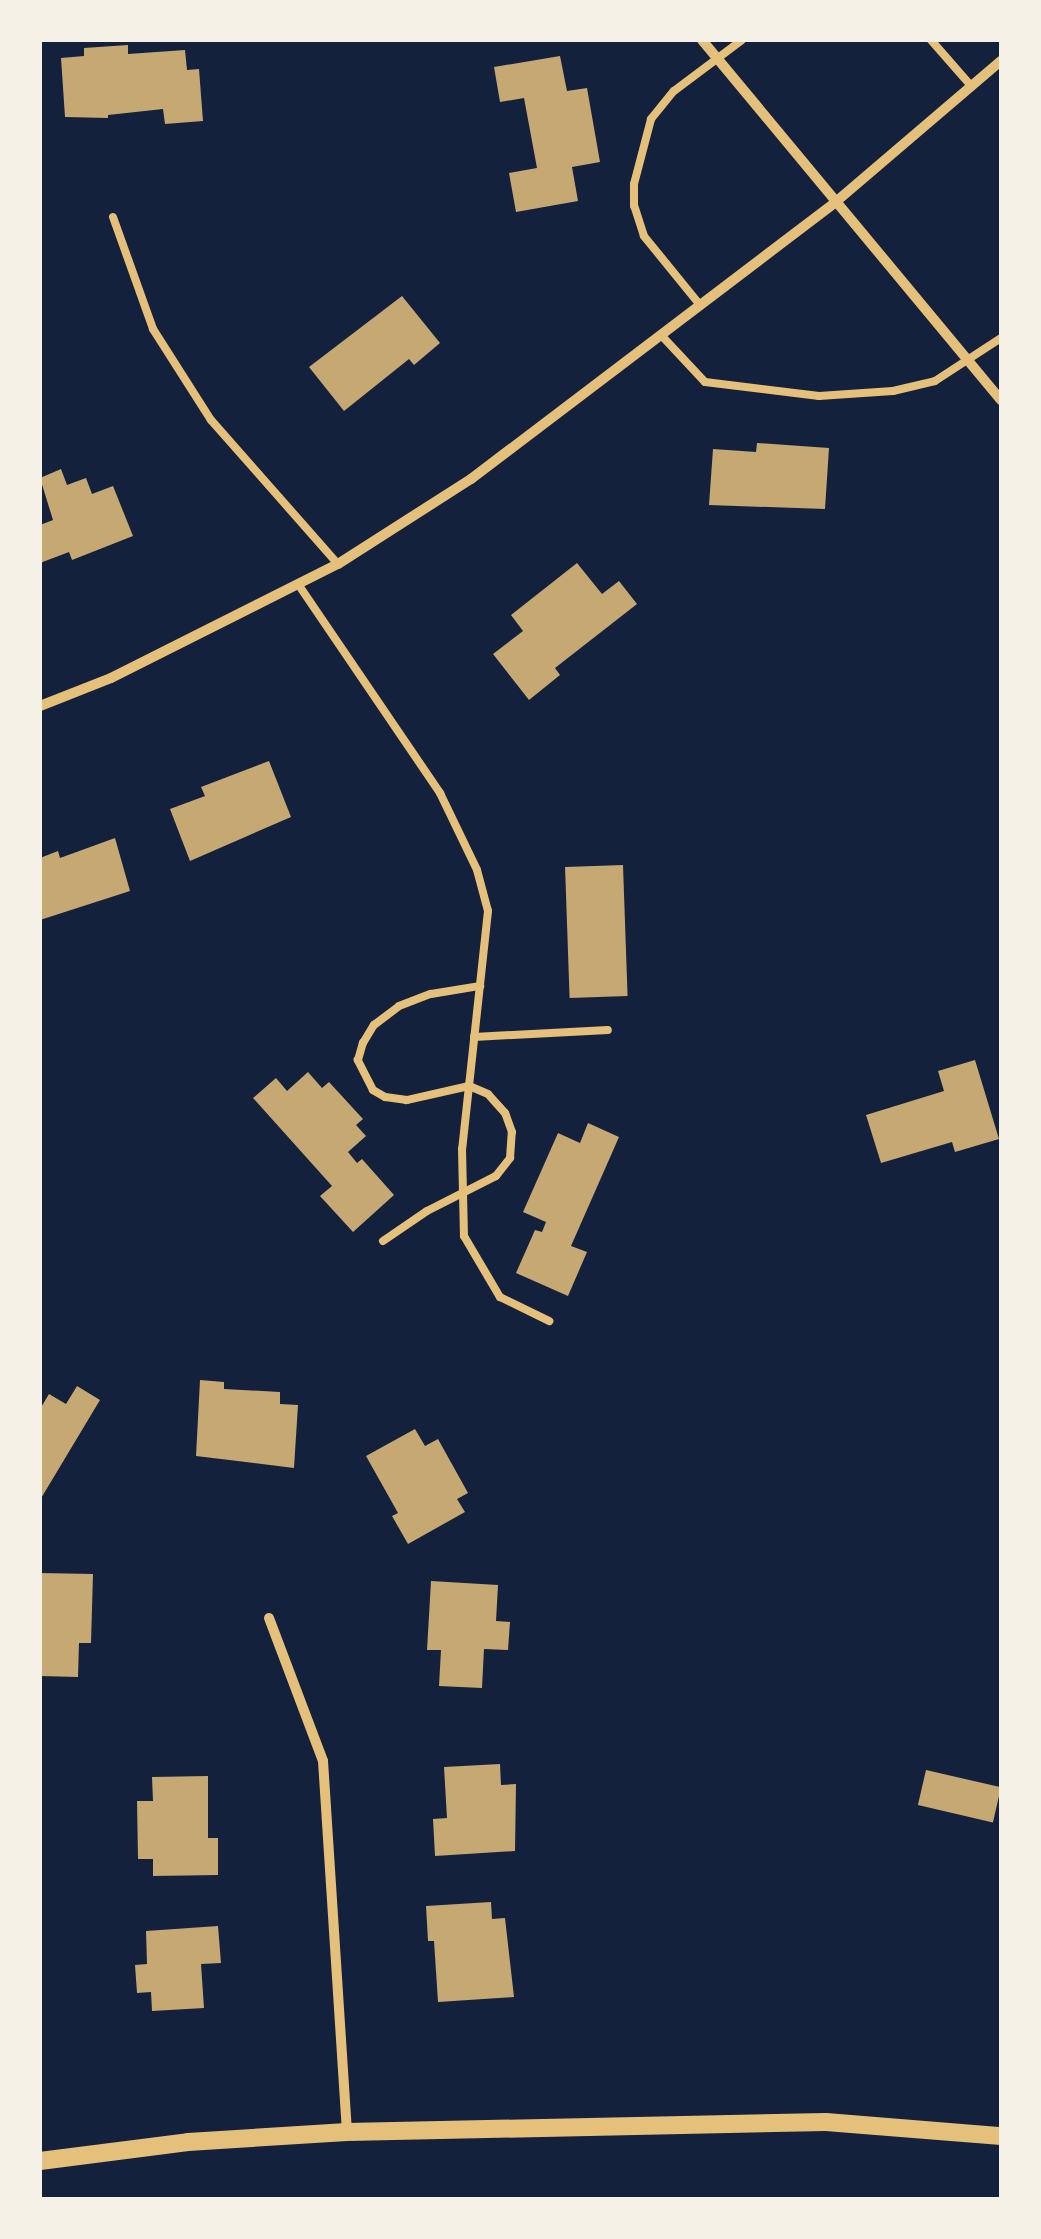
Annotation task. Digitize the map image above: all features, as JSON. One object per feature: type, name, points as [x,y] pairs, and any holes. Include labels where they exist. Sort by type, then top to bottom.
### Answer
[{"type":"street","points":[[702,40],[1001,400]]},
{"type":"street","points":[[40,706],[111,678],[338,564],[471,479],[838,200],[1001,62]]},
{"type":"street","points":[[269,1618],[323,1761],[347,2132]]},
{"type":"street","points":[[40,2160],[188,2142],[347,2132],[826,2122],[1001,2136]]},
{"type":"lane","points":[[700,305],[644,236],[634,206],[634,184],[650,119],[674,91],[742,40]]},
{"type":"lane","points":[[930,40],[972,88]]},
{"type":"lane","points":[[113,217],[153,329],[211,420],[338,564]]},
{"type":"lane","points":[[660,334],[705,382],[819,396],[893,391],[935,381],[1001,338]]},
{"type":"lane","points":[[298,584],[459,826],[488,911],[461,1194],[464,1236],[500,1297],[548,1321]]},
{"type":"lane","points":[[383,1241],[496,1176],[510,1158],[512,1132],[505,1114],[488,1094],[469,1086],[407,1100],[385,1098],[373,1090],[358,1060],[374,1025],[399,1006],[431,994],[480,986]]},
{"type":"lane","points":[[474,1038],[608,1030]]},
{"type":"building","points":[[128,45],[128,54],[185,50],[187,70],[199,69],[203,121],[165,124],[163,109],[108,118],[65,117],[61,58],[84,56],[84,48]]},
{"type":"building","points":[[560,56],[567,91],[587,88],[600,162],[572,167],[578,201],[516,212],[509,173],[537,168],[524,98],[500,102],[494,67]]},
{"type":"building","points":[[402,296],[440,343],[414,365],[409,359],[344,411],[309,367]]},
{"type":"building","points":[[757,443],[829,448],[825,509],[709,505],[713,449],[756,452]]},
{"type":"building","points":[[61,469],[67,485],[86,478],[92,494],[113,486],[133,536],[72,560],[69,552],[40,563],[40,525],[53,520],[40,478]]},
{"type":"building","points":[[577,563],[602,594],[619,581],[637,604],[555,668],[560,675],[529,700],[493,654],[523,631],[511,615]]},
{"type":"building","points":[[269,761],[291,817],[190,861],[170,809],[205,796],[201,787]]},
{"type":"building","points":[[115,838],[130,891],[40,920],[40,858],[58,851],[60,858]]},
{"type":"building","points":[[623,865],[628,996],[570,998],[565,867]]},
{"type":"building","points":[[975,1060],[999,1139],[955,1152],[952,1142],[881,1163],[866,1115],[944,1091],[938,1071]]},
{"type":"building","points":[[308,1072],[322,1088],[329,1082],[363,1119],[356,1125],[366,1136],[348,1152],[357,1163],[362,1159],[394,1195],[353,1232],[320,1196],[332,1186],[253,1098],[276,1078],[287,1091]]},
{"type":"building","points":[[588,1123],[619,1137],[571,1246],[587,1252],[568,1296],[516,1273],[535,1230],[542,1232],[546,1222],[523,1212],[558,1133],[580,1143]]},
{"type":"building","points":[[200,1380],[224,1382],[224,1389],[280,1392],[280,1404],[298,1405],[294,1468],[196,1456]]},
{"type":"building","points":[[77,1386],[100,1400],[40,1500],[40,1409],[49,1394],[66,1404]]},
{"type":"building","points":[[415,1429],[425,1446],[438,1439],[468,1493],[457,1499],[465,1512],[408,1544],[392,1516],[398,1513],[366,1456]]},
{"type":"building","points":[[40,1573],[93,1574],[91,1643],[79,1643],[78,1677],[40,1676]]},
{"type":"building","points":[[431,1581],[498,1585],[496,1621],[510,1622],[508,1650],[484,1649],[482,1688],[439,1686],[441,1650],[427,1650]]},
{"type":"building","points":[[500,1764],[501,1785],[516,1784],[515,1851],[435,1856],[433,1819],[447,1818],[444,1767]]},
{"type":"building","points":[[926,1770],[1001,1787],[993,1822],[918,1805]]},
{"type":"building","points":[[208,1776],[208,1838],[218,1838],[218,1875],[153,1876],[153,1859],[138,1859],[137,1801],[153,1801],[152,1777]]},
{"type":"building","points":[[491,1902],[492,1919],[505,1918],[514,1997],[438,2002],[434,1941],[428,1941],[426,1906]]},
{"type":"building","points":[[218,1926],[221,1963],[201,1964],[204,2008],[152,2011],[151,1992],[137,1993],[135,1965],[147,1964],[146,1931]]}]
